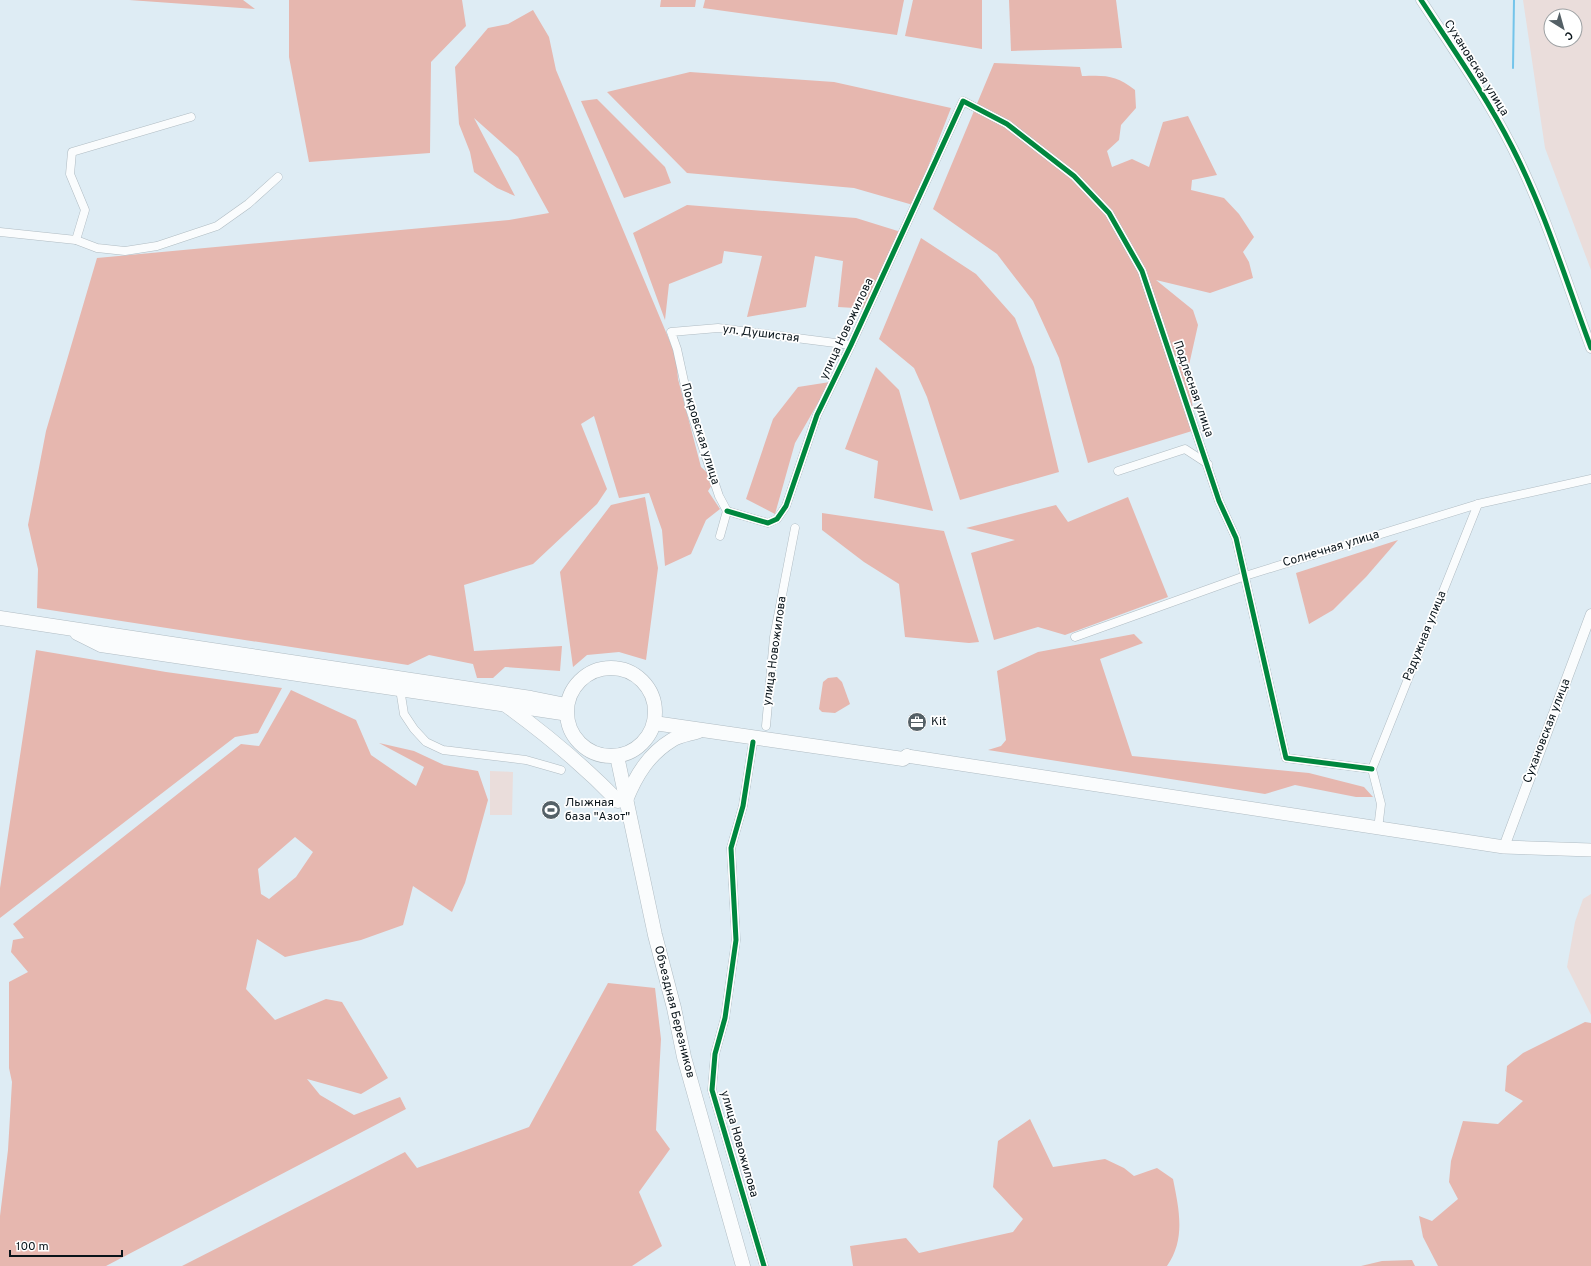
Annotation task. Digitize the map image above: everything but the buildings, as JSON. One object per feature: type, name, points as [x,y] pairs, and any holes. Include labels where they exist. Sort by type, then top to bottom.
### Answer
[{"type":"highway","points":[[0,618],[531,698],[566,709]]},
{"type":"highway","points":[[64,627],[101,645],[505,705],[566,709]]},
{"type":"highway","points":[[620,668],[640,678],[649,689],[655,702],[655,720],[651,731],[643,743],[631,752],[612,756],[588,750],[577,741],[570,728],[566,709],[575,686],[585,676],[598,669],[620,668]]},
{"type":"highway","points":[[505,705],[547,735],[622,801],[635,778],[651,757],[673,739],[702,730]]},
{"type":"highway","points":[[655,720],[702,730],[903,759],[907,756]]},
{"type":"highway","points":[[655,720],[907,756]]},
{"type":"highway","name":"Объездная Березников","points":[[612,756],[682,1072],[734,1266]]},
{"type":"highway","name":"Объездная Березников","points":[[622,801],[674,1008],[684,1057],[743,1266]]},
{"type":"main road","points":[[907,756],[1504,847],[1591,850]]},
{"type":"street","name":"Сухановская улица","points":[[1422,0],[1490,107],[1513,149],[1542,216],[1591,348]]},
{"type":"street","name":"улица Новожилова","points":[[728,511],[768,523],[777,519],[786,506],[817,415],[851,345],[963,101]]},
{"type":"street","name":"Подлесная улица","points":[[963,101],[1007,124],[1074,176],[1110,213],[1142,272],[1208,464],[1219,501],[1236,538],[1286,758],[1372,769]]},
{"type":"street","points":[[76,240],[85,210],[70,174],[72,152],[191,117]]},
{"type":"street","points":[[0,232],[76,240],[97,248],[125,251],[157,246],[217,226],[248,204],[278,177]]},
{"type":"street","name":"ул. Душистая","points":[[671,332],[718,328],[851,345]]},
{"type":"street","name":"Покровская улица","points":[[671,332],[677,349],[690,409],[719,496],[728,511]]},
{"type":"street","points":[[1118,471],[1185,449],[1208,464]]},
{"type":"street","name":"Солнечная улица","points":[[1075,638],[1245,576],[1478,504],[1591,480]]},
{"type":"street","name":"Радужная улица","points":[[1372,769],[1478,504]]},
{"type":"street","points":[[720,536],[728,511]]},
{"type":"street","name":"улица Новожилова","points":[[766,726],[774,637],[795,528]]},
{"type":"street","name":"Сухановская улица","points":[[1504,847],[1591,614]]},
{"type":"street","points":[[400,689],[404,714],[414,730],[426,742],[443,750],[526,760],[561,770]]},
{"type":"street","name":"улица Новожилова","points":[[753,742],[743,806],[731,848],[736,940],[725,1018],[715,1054],[712,1090],[764,1266]]},
{"type":"street","points":[[1372,769],[1381,804],[1378,829]]},
{"type":"shaded area","points":[[129,0],[243,0],[255,9]]},
{"type":"shaded area","points":[[289,0],[462,0],[466,26],[431,62],[430,153],[309,162],[289,57]]},
{"type":"shaded area","points":[[661,0],[696,0],[695,7],[660,7]]},
{"type":"shaded area","points":[[705,0],[904,0],[897,35],[703,8]]},
{"type":"shaded area","points":[[913,0],[982,0],[982,49],[905,36]]},
{"type":"shaded area","points":[[1009,0],[1116,0],[1122,48],[1011,51]]},
{"type":"shaded area","points":[[1523,0],[1591,0],[1591,270],[1545,148]]},
{"type":"shaded area","points":[[533,10],[549,37],[556,70],[676,356],[678,379],[701,467],[715,480],[708,491],[720,509],[706,520],[691,554],[665,566],[662,530],[649,493],[619,498],[594,416],[581,424],[607,489],[597,504],[533,564],[464,585],[474,651],[562,646],[560,671],[505,667],[493,678],[477,678],[473,664],[429,655],[408,665],[37,608],[38,569],[28,525],[46,431],[97,258],[509,220],[549,213],[518,157],[474,118],[515,196],[497,188],[474,172],[470,152],[459,124],[455,67],[488,28],[508,24]]},
{"type":"shaded area","points":[[994,63],[1080,67],[1082,76],[1110,77],[1122,81],[1135,90],[1136,108],[1121,125],[1119,140],[1107,151],[1112,167],[1132,159],[1149,167],[1163,122],[1188,116],[1217,175],[1192,180],[1191,190],[1224,198],[1239,214],[1254,237],[1243,252],[1249,262],[1253,278],[1210,293],[1156,280],[1193,310],[1198,325],[1187,374],[1193,408],[1192,431],[1088,463],[1059,358],[1033,301],[997,254],[933,209]]},
{"type":"shaded area","points":[[690,72],[834,82],[951,108],[913,205],[854,188],[687,173],[607,92]]},
{"type":"shaded area","points":[[597,99],[665,167],[671,183],[624,198],[581,101]]},
{"type":"shaded area","points":[[687,205],[856,218],[901,232],[871,309],[838,307],[843,261],[815,256],[806,307],[747,317],[762,256],[724,251],[722,263],[669,284],[665,320],[633,233]]},
{"type":"shaded area","points":[[921,238],[976,274],[1015,318],[1034,367],[1059,472],[960,500],[927,397],[914,368],[879,339]]},
{"type":"shaded area","points":[[876,367],[899,390],[933,511],[874,498],[878,461],[845,449]]},
{"type":"shaded area","points":[[830,382],[795,443],[775,514],[746,499],[773,419],[798,387]]},
{"type":"shaded area","points":[[645,497],[658,568],[646,660],[619,652],[587,655],[573,667],[560,572],[611,505]]},
{"type":"shaded area","points":[[1128,497],[1168,597],[1065,635],[1038,627],[994,640],[971,553],[1015,540],[966,528],[1056,505],[1068,522]]},
{"type":"shaded area","points":[[822,513],[944,531],[979,642],[969,643],[905,637],[899,584],[864,562],[822,530]]},
{"type":"shaded area","points":[[1398,540],[1366,577],[1333,610],[1309,624],[1296,573]]},
{"type":"shaded area","points":[[1134,634],[1143,643],[1100,659],[1132,756],[1309,773],[1364,787],[1373,797],[1356,797],[1295,785],[1265,794],[988,750],[1001,746],[1006,740],[997,671],[1038,652]]},
{"type":"shaded area","points":[[36,650],[166,672],[282,688],[258,733],[235,737],[0,918],[0,888]]},
{"type":"shaded area","points":[[837,677],[842,682],[850,704],[835,713],[822,712],[819,709],[823,682],[828,678]]},
{"type":"shaded area","points":[[291,690],[356,720],[371,755],[416,786],[424,767],[379,743],[414,751],[444,765],[478,771],[488,800],[465,883],[452,912],[413,886],[403,925],[361,940],[285,957],[257,939],[246,989],[275,1020],[326,999],[342,1002],[388,1078],[361,1094],[307,1079],[320,1095],[354,1115],[400,1097],[406,1109],[106,1266],[0,1266],[0,1216],[8,1150],[12,1082],[9,1068],[9,982],[28,972],[11,952],[13,940],[24,938],[13,924],[241,744],[259,746]],"holes":[[[295,837],[313,852],[296,877],[269,899],[261,894],[258,869]]]},
{"type":"shaded area","points":[[490,771],[513,772],[512,815],[490,815]]},
{"type":"shaded area","points":[[1591,894],[1591,1015],[1567,967],[1575,922],[1583,899]]},
{"type":"shaded area","points":[[608,983],[655,988],[661,1039],[656,1130],[670,1149],[639,1192],[662,1246],[632,1266],[182,1266],[405,1152],[417,1168],[529,1127]]},
{"type":"shaded area","points":[[1585,1022],[1591,1023],[1591,1266],[1438,1266],[1423,1237],[1419,1216],[1432,1221],[1458,1199],[1449,1182],[1451,1161],[1463,1121],[1498,1124],[1523,1101],[1505,1091],[1507,1066],[1523,1053]]},
{"type":"shaded area","points":[[1030,1119],[1053,1167],[1105,1159],[1124,1168],[1134,1176],[1157,1168],[1173,1179],[1179,1213],[1179,1235],[1173,1256],[1167,1266],[853,1266],[850,1246],[906,1238],[919,1253],[1013,1232],[1023,1219],[993,1187],[998,1141]]},
{"type":"shaded area","points":[[1412,1260],[1415,1266],[1361,1266],[1382,1261]]},
{"type":"waterway","points":[[1513,68],[1514,0]]},
{"type":"cycle path","points":[[1421,0],[1480,91],[1502,128],[1524,171],[1545,221],[1591,348]]},
{"type":"cycle path","points":[[727,511],[768,523],[777,519],[786,506],[817,415],[851,345],[963,101],[1007,124],[1074,176],[1109,213],[1142,271],[1219,501],[1236,538],[1286,758],[1372,769]]},
{"type":"cycle path","points":[[753,742],[743,806],[731,848],[736,940],[725,1018],[715,1054],[712,1090],[764,1266]]},
{"type":"place","name":"Kit","points":[[917,722]]},
{"type":"place","name":"Лыжная база \"Азот\"","points":[[551,810]]}]
